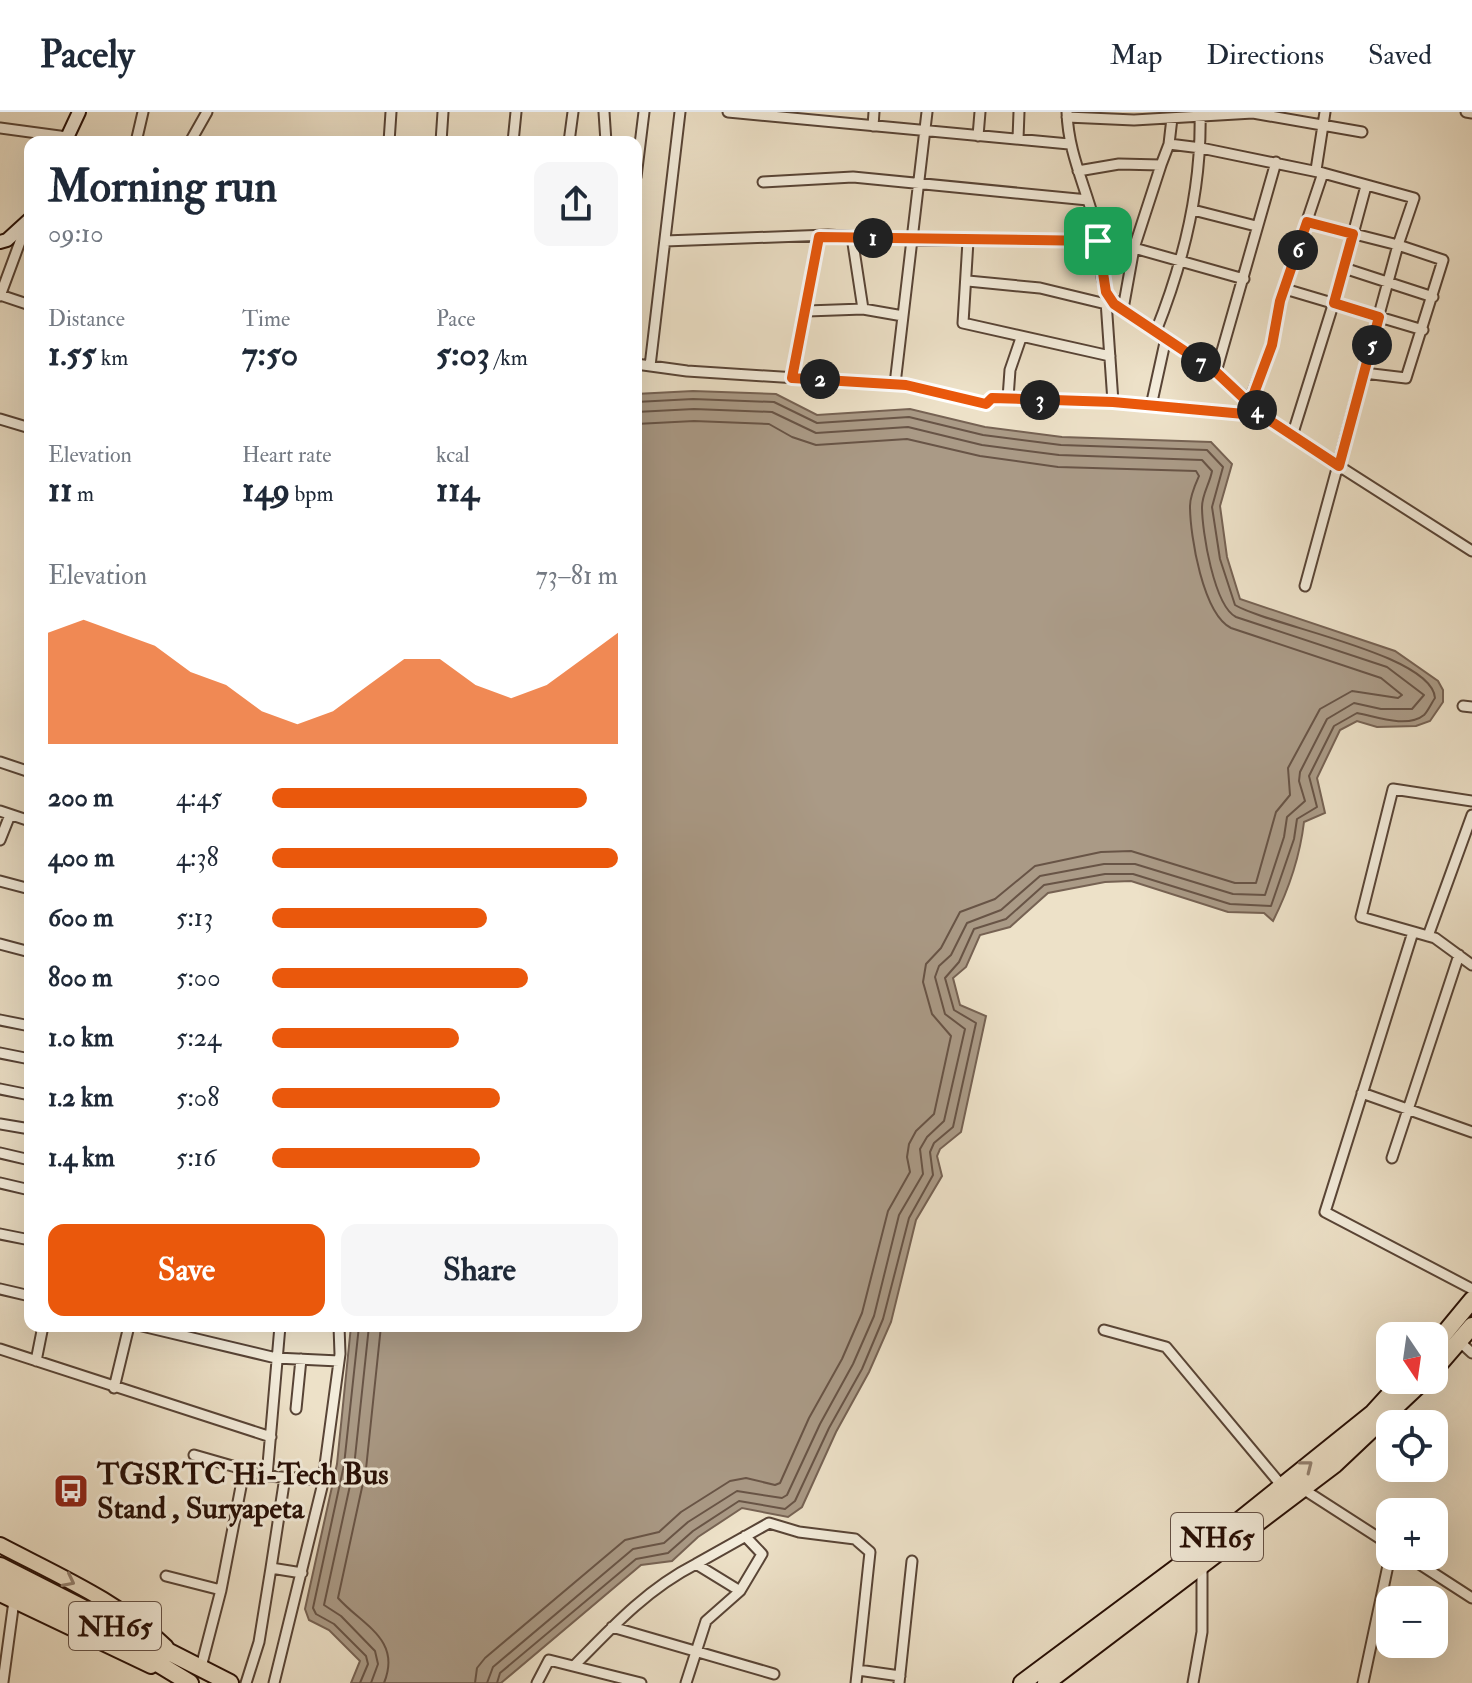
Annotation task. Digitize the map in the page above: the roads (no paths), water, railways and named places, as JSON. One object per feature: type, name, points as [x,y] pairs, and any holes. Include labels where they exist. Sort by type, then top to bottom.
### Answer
[{"type":"highway","points":[[1448,1329],[1472,1300]]},
{"type":"highway","points":[[1448,1360],[1466,1347],[1472,1326]]},
{"type":"highway","name":"NH65","points":[[1022,1683],[1282,1486],[1373,1413],[1390,1394]]},
{"type":"highway","name":"NH65","points":[[1046,1683],[1303,1489],[1346,1454],[1409,1394]]},
{"type":"highway","name":"NH65","points":[[0,1566],[230,1683]]},
{"type":"highway","name":"NH65","points":[[0,1582],[134,1649],[189,1683]]},
{"type":"main road","points":[[0,1545],[81,1587],[136,1622],[174,1655]]},
{"type":"main road","points":[[0,1594],[189,1683]]},
{"type":"street","points":[[68,136],[79,112]]},
{"type":"street","points":[[137,136],[143,112]]},
{"type":"street","points":[[193,136],[207,112]]},
{"type":"street","points":[[389,136],[391,112]]},
{"type":"street","points":[[441,136],[443,112]]},
{"type":"street","points":[[514,136],[516,112]]},
{"type":"street","points":[[570,136],[573,112]]},
{"type":"street","points":[[604,112],[606,136]]},
{"type":"street","points":[[641,136],[644,112]]},
{"type":"street","points":[[650,366],[680,112]]},
{"type":"street","points":[[728,112],[1069,144]]},
{"type":"street","points":[[873,126],[874,112]]},
{"type":"street","points":[[895,384],[927,112]]},
{"type":"street","points":[[978,136],[980,112]]},
{"type":"street","points":[[1018,139],[1019,112]]},
{"type":"street","points":[[642,365],[895,384],[986,404],[992,398],[1113,402],[1244,414],[1272,345],[1285,289],[1307,222],[1320,172],[1325,112]]},
{"type":"street","points":[[1466,112],[1472,113]]},
{"type":"street","points":[[1113,402],[1110,356],[1114,306],[1105,285],[1088,200],[1069,144],[1067,114],[1134,120],[1253,113],[1362,132]]},
{"type":"street","points":[[1156,331],[1182,260],[1193,210],[1201,148],[1200,114]]},
{"type":"street","points":[[1114,306],[1125,298],[1134,248],[1169,144],[1172,118]]},
{"type":"street","points":[[0,128],[44,136]]},
{"type":"street","points":[[1169,144],[1276,162],[1414,198],[1398,245],[1305,586]]},
{"type":"street","points":[[1216,372],[1276,162]]},
{"type":"street","points":[[1078,171],[1119,164],[1161,165]]},
{"type":"street","points":[[763,182],[853,177],[1088,200]]},
{"type":"street","points":[[1292,436],[1334,303],[1366,186]]},
{"type":"street","points":[[1193,210],[1256,226]]},
{"type":"street","points":[[1307,222],[1443,260],[1406,378],[1364,373]]},
{"type":"street","points":[[0,242],[24,225]]},
{"type":"street","points":[[24,234],[0,295],[24,303]]},
{"type":"street","points":[[665,241],[819,237],[1098,241]]},
{"type":"street","points":[[792,378],[819,237]]},
{"type":"street","points":[[852,237],[863,309]]},
{"type":"street","points":[[968,241],[968,281],[963,323],[1110,356]]},
{"type":"street","points":[[1134,248],[1244,279]]},
{"type":"street","points":[[1344,268],[1433,297]]},
{"type":"street","points":[[968,281],[1040,288],[1114,306],[1216,372],[1250,404],[1292,436],[1472,551]]},
{"type":"street","points":[[1285,289],[1423,330]]},
{"type":"street","points":[[807,311],[863,309],[903,316]]},
{"type":"street","points":[[1008,398],[1010,370],[1021,338]]},
{"type":"street","points":[[1151,406],[1166,338]]},
{"type":"street","points":[[0,419],[24,426]]},
{"type":"street","points":[[0,762],[24,770]]},
{"type":"street","points":[[1472,801],[1393,789],[1361,917],[1428,936],[1472,965]]},
{"type":"street","points":[[0,840],[5,813]]},
{"type":"street","points":[[1428,936],[1472,815]]},
{"type":"street","points":[[0,881],[24,887]]},
{"type":"street","points":[[1413,932],[1325,1212],[1472,1289]]},
{"type":"street","points":[[0,944],[24,950]]},
{"type":"street","points":[[1392,1158],[1459,955]]},
{"type":"street","points":[[0,1020],[24,1025]]},
{"type":"street","points":[[0,1053],[24,1058]]},
{"type":"street","points":[[0,1089],[24,1094]]},
{"type":"street","points":[[1362,1093],[1472,1132]]},
{"type":"street","points":[[0,1124],[24,1128]]},
{"type":"street","points":[[0,1153],[24,1159]]},
{"type":"street","points":[[0,1183],[24,1189]]},
{"type":"street","points":[[0,1234],[24,1239]]},
{"type":"street","points":[[0,1289],[24,1295]]},
{"type":"street","points":[[1104,1330],[1166,1347],[1282,1486]]},
{"type":"street","points":[[36,1361],[42,1332]]},
{"type":"street","points":[[114,1388],[128,1332]]},
{"type":"street","points":[[167,1332],[276,1358],[339,1361]]},
{"type":"street","points":[[267,1476],[279,1332]]},
{"type":"street","points":[[274,1683],[323,1480],[339,1361],[339,1332]]},
{"type":"street","points":[[0,1349],[271,1437]]},
{"type":"street","points":[[296,1409],[301,1359]]},
{"type":"street","points":[[194,1455],[267,1476],[323,1480]]},
{"type":"street","points":[[201,1667],[221,1590],[244,1471]]},
{"type":"street","points":[[246,1683],[259,1642],[285,1477]]},
{"type":"street","points":[[1303,1489],[1376,1536]]},
{"type":"street","points":[[574,1666],[663,1581],[769,1523],[799,1532],[855,1539],[870,1552],[856,1683]]},
{"type":"street","points":[[686,1683],[706,1621],[740,1591],[762,1554],[745,1536]]},
{"type":"street","points":[[858,1670],[899,1679],[912,1561]]},
{"type":"street","points":[[696,1564],[740,1591]]},
{"type":"street","points":[[1193,1683],[1202,1632],[1202,1566]]},
{"type":"street","points":[[271,1568],[302,1573]]},
{"type":"street","points":[[1363,1683],[1387,1570]]},
{"type":"street","points":[[1429,1570],[1472,1598]]},
{"type":"street","points":[[166,1576],[221,1590]]},
{"type":"street","points":[[2,1682],[14,1601]]},
{"type":"street","points":[[612,1627],[774,1674]]},
{"type":"street","points":[[537,1683],[549,1660],[641,1683]]},
{"type":"water","points":[[693,391],[776,394],[817,415],[910,409],[985,427],[1062,437],[1211,442],[1232,464],[1220,506],[1227,557],[1240,599],[1395,651],[1438,681],[1443,690],[1443,702],[1430,721],[1416,726],[1377,727],[1357,721],[1340,730],[1317,778],[1325,813],[1304,822],[1293,873],[1273,921],[1264,913],[1228,912],[1131,881],[1105,882],[1048,893],[1010,927],[980,935],[966,967],[953,978],[960,1005],[986,1016],[961,1132],[940,1149],[937,1156],[942,1176],[916,1220],[891,1322],[802,1507],[788,1517],[742,1508],[698,1537],[672,1561],[641,1565],[501,1683],[351,1683],[360,1661],[329,1630],[309,1620],[305,1609],[337,1464],[350,1332],[642,1332],[642,394]]},
{"type":"place","name":"TGSRTC Hi-Tech Bus Stand , Suryapeta","points":[[71,1491]]}]
